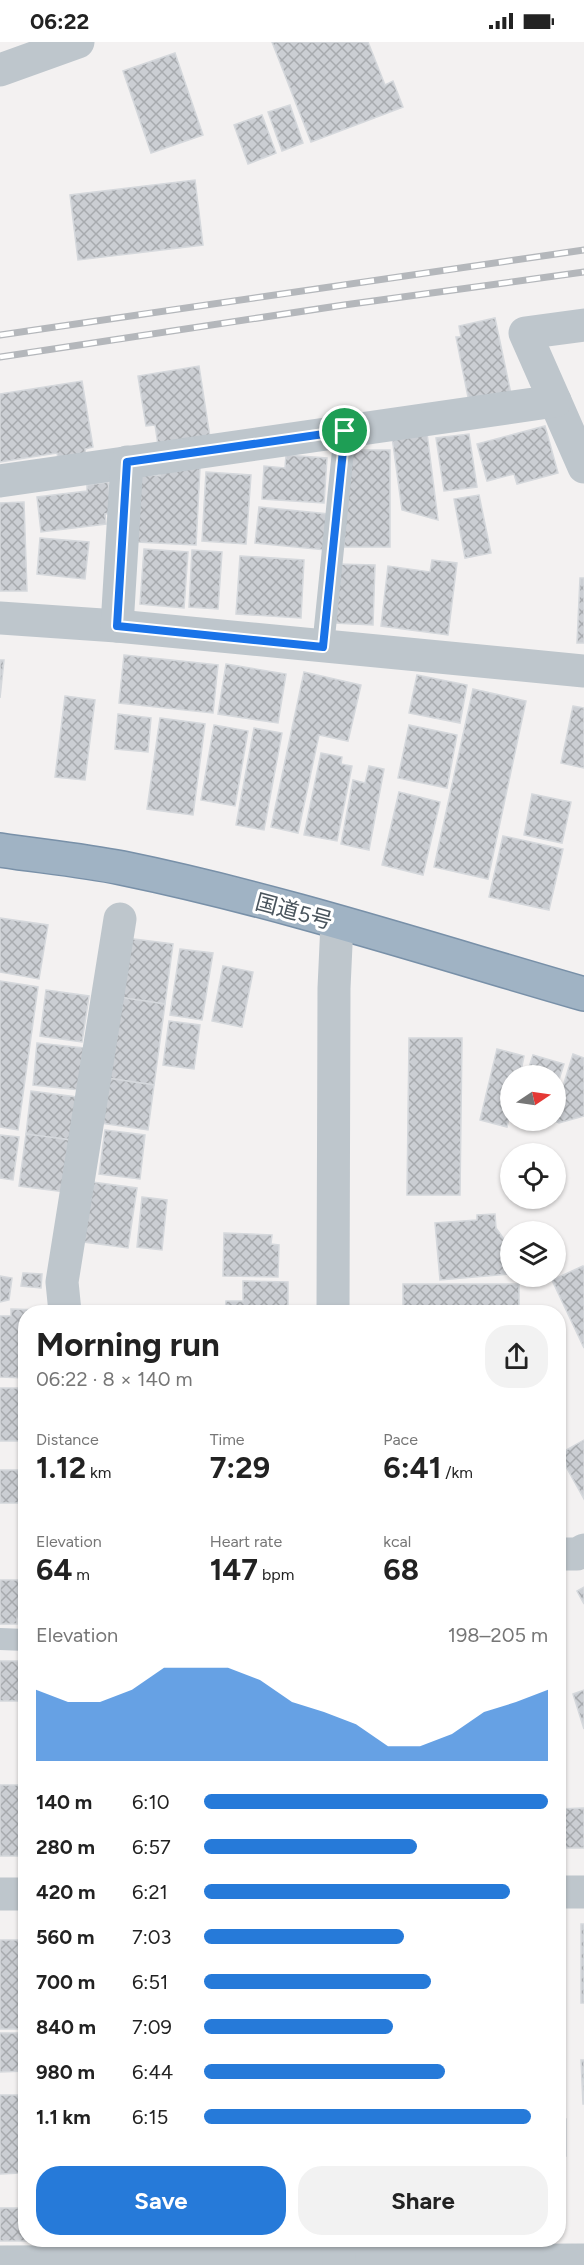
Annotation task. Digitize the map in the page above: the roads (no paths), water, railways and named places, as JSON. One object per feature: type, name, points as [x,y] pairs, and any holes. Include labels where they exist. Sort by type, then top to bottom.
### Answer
[{"type":"highway","name":"国道5号","points":[[0,850],[120,868],[193,884],[584,994]]},
{"type":"street","points":[[0,70],[78,42]]},
{"type":"street","points":[[584,325],[525,333],[584,467]]},
{"type":"street","points":[[0,481],[555,401]]},
{"type":"street","points":[[117,626],[127,462]]},
{"type":"street","points":[[0,618],[117,626],[584,671]]},
{"type":"street","points":[[64,1305],[62,1282],[120,919]]},
{"type":"street","points":[[333,1305],[334,999],[337,923]]},
{"type":"street","points":[[566,1554],[577,1554],[584,1550]]},
{"type":"street","points":[[566,1892],[584,1892]]},
{"type":"street","points":[[0,1894],[18,1894]]},
{"type":"street","points":[[0,2262],[65,2256],[339,2255],[584,2260]]},
{"type":"lane","points":[[323,647],[345,431]]},
{"type":"lane","points":[[0,1640],[18,1640]]},
{"type":"railway","points":[[0,335],[584,250]]},
{"type":"railway","points":[[0,357],[344,305],[584,272]]}]
